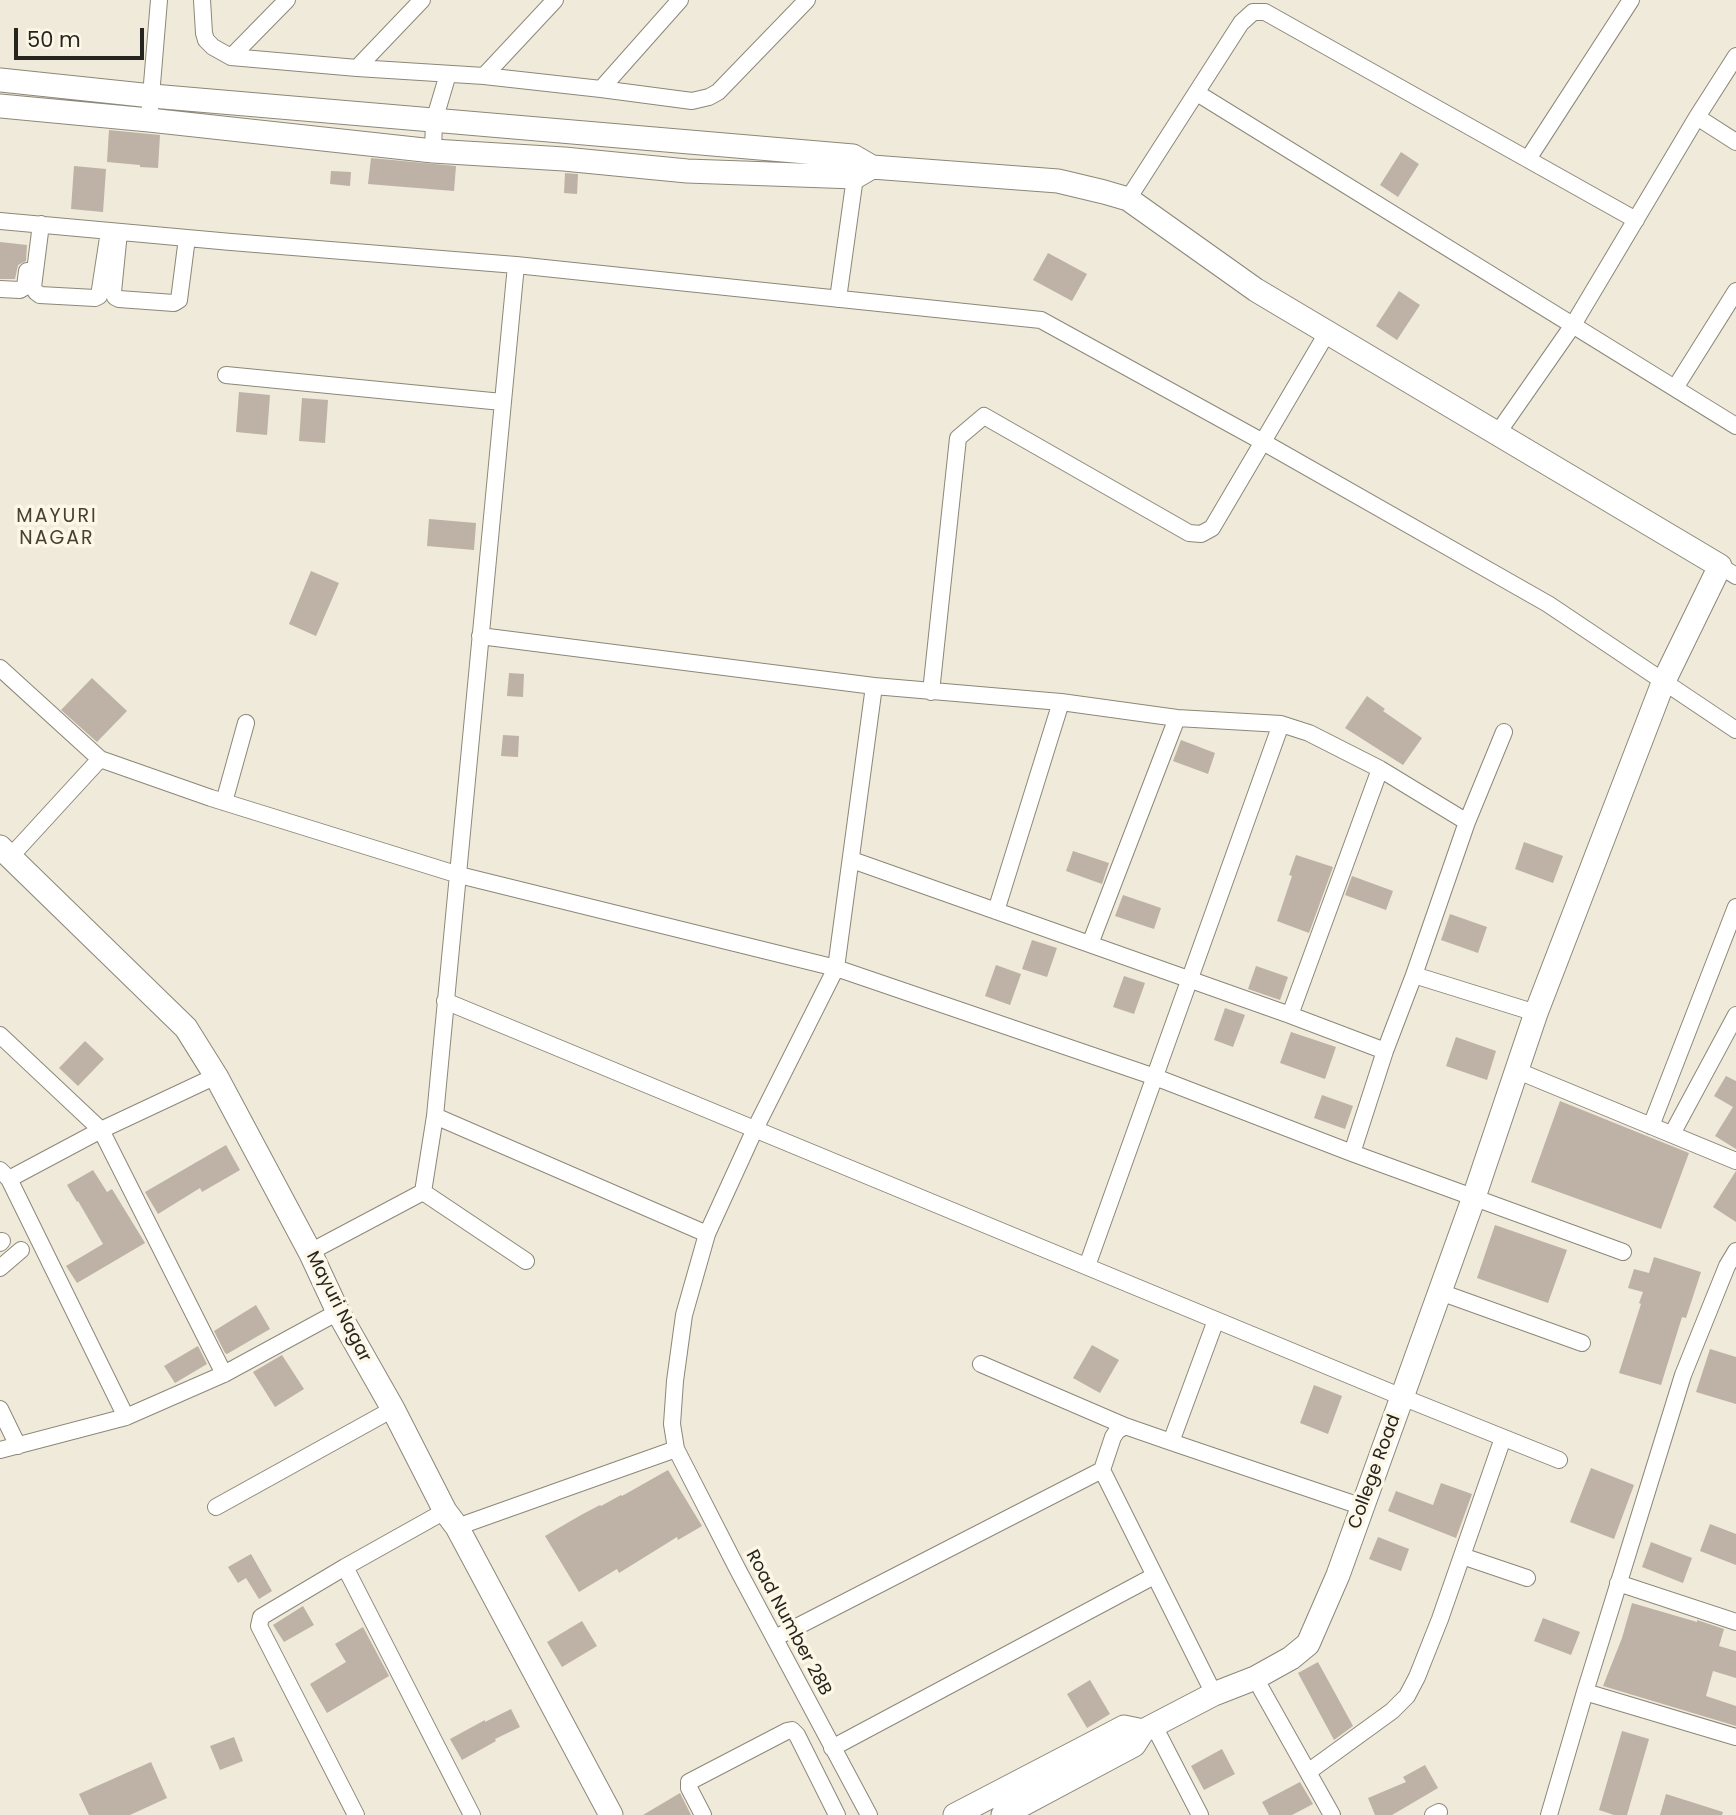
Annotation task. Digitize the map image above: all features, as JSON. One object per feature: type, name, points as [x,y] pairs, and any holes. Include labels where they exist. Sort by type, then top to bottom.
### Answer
[{"type":"street","points":[[149,120],[159,0]]},
{"type":"street","points":[[202,0],[206,40],[231,57],[484,76],[692,101],[718,92],[807,0]]},
{"type":"street","points":[[231,57],[287,0]]},
{"type":"street","points":[[357,68],[422,0]]},
{"type":"street","points":[[484,76],[555,0]]},
{"type":"street","points":[[601,89],[680,0]]},
{"type":"street","points":[[1528,159],[1631,0]]},
{"type":"street","points":[[1128,199],[1241,23],[1253,12],[1265,12],[1636,220]]},
{"type":"street","points":[[1497,434],[1573,325],[1736,56]]},
{"type":"street","points":[[433,151],[434,121],[448,74]]},
{"type":"street","points":[[0,80],[434,121],[860,167],[1059,181],[1128,199],[1256,290],[1728,571]]},
{"type":"street","points":[[1197,93],[1736,426]]},
{"type":"street","points":[[0,106],[433,151],[565,159],[687,171],[860,167]]},
{"type":"street","points":[[1697,117],[1736,142]]},
{"type":"street","points":[[838,299],[860,167]]},
{"type":"street","points":[[0,221],[516,265],[1041,320],[1548,604],[1736,730]]},
{"type":"street","points":[[37,224],[33,287],[40,295],[99,296],[114,231]]},
{"type":"street","points":[[0,289],[25,288],[37,224]]},
{"type":"street","points":[[114,231],[113,292],[119,299],[174,303],[178,300],[187,238]]},
{"type":"street","points":[[424,1192],[435,1116],[459,875],[516,265]]},
{"type":"street","points":[[1675,388],[1736,291]]},
{"type":"street","points":[[931,692],[958,439],[984,416],[1189,533],[1201,534],[1212,528],[1327,332]]},
{"type":"street","points":[[226,375],[502,402]]},
{"type":"street","name":"College Road","points":[[1149,1728],[1214,1694],[1255,1678],[1291,1658],[1308,1644],[1363,1507],[1474,1197],[1536,1013],[1663,683],[1728,571]]},
{"type":"street","points":[[480,636],[874,686],[1061,702],[1177,718],[1281,724],[1309,733],[1380,769],[1467,822]]},
{"type":"street","points":[[0,668],[100,759],[223,802],[459,875],[836,968],[1155,1077],[1352,1153],[1623,1252]]},
{"type":"street","points":[[356,1815],[259,1626],[261,1617],[345,1567],[451,1519],[676,1449],[673,1424],[684,1315],[707,1234],[755,1129],[836,968],[874,686]]},
{"type":"street","points":[[996,911],[1061,702]]},
{"type":"street","points":[[1090,944],[1177,718]]},
{"type":"street","points":[[223,802],[246,723]]},
{"type":"street","points":[[1087,1266],[1281,724]]},
{"type":"street","points":[[1352,1153],[1385,1051],[1467,822],[1504,732]]},
{"type":"street","points":[[5,852],[100,759]]},
{"type":"street","points":[[1290,1016],[1380,769]]},
{"type":"street","name":"Mayuri Nagar","points":[[5,852],[186,1028],[216,1076],[310,1252],[338,1312],[611,1815]]},
{"type":"street","points":[[852,860],[1385,1051]]},
{"type":"street","points":[[1651,1126],[1736,907]]},
{"type":"street","points":[[1413,975],[1536,1013]]},
{"type":"street","points":[[445,1001],[1559,1460]]},
{"type":"street","points":[[1672,1134],[1736,1015]]},
{"type":"street","points":[[0,1035],[101,1130],[225,1374]]},
{"type":"street","points":[[1518,1071],[1736,1161]]},
{"type":"street","points":[[126,1417],[5,1175],[216,1076]]},
{"type":"street","points":[[435,1116],[707,1234]]},
{"type":"street","points":[[310,1252],[424,1192]]},
{"type":"street","points":[[424,1192],[526,1261]]},
{"type":"street","points":[[0,1269],[21,1250]]},
{"type":"street","points":[[1549,1815],[1684,1375],[1727,1266],[1736,1251]]},
{"type":"street","points":[[1440,1292],[1582,1343]]},
{"type":"street","points":[[0,1450],[126,1417],[225,1374],[338,1312]]},
{"type":"street","points":[[1171,1442],[1216,1320]]},
{"type":"street","points":[[981,1364],[1125,1426],[1363,1507]]},
{"type":"street","points":[[0,1409],[18,1446]]},
{"type":"street","points":[[216,1507],[393,1409]]},
{"type":"street","points":[[775,1638],[1102,1470],[1113,1437],[1125,1426]]},
{"type":"street","points":[[1308,1772],[1392,1711],[1407,1696],[1440,1619],[1503,1438]]},
{"type":"street","name":"Road Number 28B","points":[[676,1449],[869,1815]]},
{"type":"street","points":[[1102,1470],[1214,1694]]},
{"type":"street","points":[[1462,1556],[1527,1578]]},
{"type":"street","points":[[345,1567],[472,1815]]},
{"type":"street","points":[[832,1748],[1154,1576]]},
{"type":"street","points":[[1618,1583],[1735,1617]]},
{"type":"street","points":[[1255,1678],[1332,1815]]},
{"type":"street","points":[[1585,1692],[1736,1737]]},
{"type":"street","points":[[955,1815],[1124,1727],[1149,1728]]},
{"type":"street","points":[[1003,1815],[1134,1745],[1149,1728]]},
{"type":"street","points":[[1149,1728],[1200,1815]]},
{"type":"street","points":[[703,1815],[689,1788],[689,1782],[792,1730],[797,1734],[837,1815]]},
{"type":"building","points":[[109,130],[160,135],[158,168],[107,162]]},
{"type":"building","points":[[1401,152],[1419,164],[1398,197],[1380,185]]},
{"type":"building","points":[[371,158],[456,166],[454,191],[368,184]]},
{"type":"building","points":[[74,166],[106,169],[103,212],[71,209]]},
{"type":"building","points":[[331,171],[351,172],[350,186],[330,184]]},
{"type":"building","points":[[565,173],[578,174],[577,194],[564,193]]},
{"type":"building","points":[[0,242],[27,245],[26,261],[18,265],[15,279],[0,279]]},
{"type":"building","points":[[1048,253],[1087,274],[1072,301],[1033,280]]},
{"type":"building","points":[[1399,291],[1420,305],[1397,340],[1376,326]]},
{"type":"building","points":[[239,392],[270,395],[267,435],[236,432]]},
{"type":"building","points":[[302,398],[328,400],[325,443],[299,441]]},
{"type":"building","points":[[429,519],[476,523],[474,550],[427,546]]},
{"type":"building","points":[[311,571],[339,583],[316,636],[289,624]]},
{"type":"building","points":[[509,673],[524,674],[523,697],[507,696]]},
{"type":"building","points":[[92,678],[127,711],[97,742],[61,710]]},
{"type":"building","points":[[1367,696],[1385,709],[1383,711],[1422,738],[1403,765],[1345,728]]},
{"type":"building","points":[[503,735],[519,736],[518,757],[501,756]]},
{"type":"building","points":[[1181,740],[1215,753],[1208,774],[1173,761]]},
{"type":"building","points":[[1524,842],[1563,856],[1553,883],[1515,869]]},
{"type":"building","points":[[1073,851],[1109,863],[1102,884],[1066,871]]},
{"type":"building","points":[[1296,855],[1333,867],[1309,933],[1277,921]]},
{"type":"building","points":[[1352,876],[1393,891],[1386,910],[1345,895]]},
{"type":"building","points":[[1123,895],[1161,908],[1154,929],[1115,916]]},
{"type":"building","points":[[1450,914],[1487,927],[1478,953],[1441,940]]},
{"type":"building","points":[[1032,940],[1057,948],[1047,977],[1022,969]]},
{"type":"building","points":[[996,965],[1021,974],[1010,1005],[985,996]]},
{"type":"building","points":[[1256,966],[1288,977],[1280,1000],[1248,989]]},
{"type":"building","points":[[1124,976],[1145,983],[1134,1014],[1113,1007]]},
{"type":"building","points":[[1225,1008],[1245,1015],[1233,1047],[1214,1040]]},
{"type":"building","points":[[1291,1032],[1336,1047],[1325,1079],[1280,1063]]},
{"type":"building","points":[[1456,1037],[1496,1051],[1487,1080],[1446,1066]]},
{"type":"building","points":[[85,1041],[104,1059],[78,1086],[59,1068]]},
{"type":"building","points":[[1726,1076],[1736,1081],[1736,1149],[1715,1136],[1733,1107],[1714,1096]]},
{"type":"building","points":[[1322,1095],[1353,1106],[1345,1129],[1314,1118]]},
{"type":"building","points":[[1560,1101],[1689,1153],[1661,1229],[1531,1182]]},
{"type":"building","points":[[226,1145],[240,1170],[202,1192],[200,1188],[158,1214],[145,1192]]},
{"type":"building","points":[[93,1170],[107,1192],[112,1189],[145,1243],[77,1283],[66,1266],[103,1244],[67,1185]]},
{"type":"building","points":[[1736,1171],[1736,1222],[1713,1207]]},
{"type":"building","points":[[1495,1225],[1567,1250],[1548,1303],[1477,1278]]},
{"type":"building","points":[[1654,1257],[1701,1272],[1686,1318],[1682,1317],[1661,1385],[1619,1373],[1643,1292],[1628,1288],[1634,1269],[1649,1273]]},
{"type":"building","points":[[256,1305],[270,1329],[225,1353],[214,1331]]},
{"type":"building","points":[[1092,1345],[1119,1360],[1100,1393],[1073,1378]]},
{"type":"building","points":[[198,1346],[207,1364],[175,1383],[164,1366]]},
{"type":"building","points":[[1710,1349],[1736,1357],[1736,1404],[1696,1392]]},
{"type":"building","points":[[282,1355],[304,1389],[275,1407],[253,1372]]},
{"type":"building","points":[[1314,1385],[1342,1396],[1328,1434],[1300,1423]]},
{"type":"building","points":[[1591,1468],[1634,1485],[1614,1539],[1570,1522]]},
{"type":"building","points":[[668,1470],[702,1526],[678,1540],[677,1537],[619,1573],[617,1569],[579,1592],[545,1536]]},
{"type":"building","points":[[1441,1483],[1472,1494],[1456,1538],[1388,1511],[1396,1491],[1433,1505]]},
{"type":"building","points":[[1710,1524],[1736,1534],[1736,1565],[1700,1551]]},
{"type":"building","points":[[1378,1537],[1409,1549],[1401,1571],[1369,1559]]},
{"type":"building","points":[[1651,1542],[1692,1558],[1683,1583],[1642,1567]]},
{"type":"building","points":[[251,1554],[272,1591],[259,1599],[246,1578],[238,1583],[228,1567]]},
{"type":"building","points":[[1632,1603],[1724,1629],[1719,1646],[1736,1651],[1736,1678],[1713,1671],[1706,1696],[1736,1706],[1736,1726],[1603,1686],[1622,1638]]},
{"type":"building","points":[[303,1606],[314,1625],[284,1642],[273,1625]]},
{"type":"building","points":[[1543,1618],[1580,1632],[1571,1655],[1534,1641]]},
{"type":"building","points":[[582,1621],[597,1646],[562,1667],[547,1642]]},
{"type":"building","points":[[363,1627],[389,1676],[327,1713],[310,1684],[346,1662],[335,1644]]},
{"type":"building","points":[[1318,1662],[1353,1726],[1334,1740],[1298,1673]]},
{"type":"building","points":[[1090,1680],[1110,1714],[1087,1728],[1067,1694]]},
{"type":"building","points":[[511,1709],[520,1727],[462,1760],[450,1739]]},
{"type":"building","points":[[1622,1731],[1649,1739],[1627,1815],[1614,1815],[1599,1810]]},
{"type":"building","points":[[234,1737],[243,1761],[220,1770],[210,1746]]},
{"type":"building","points":[[1222,1749],[1235,1774],[1204,1790],[1191,1766]]},
{"type":"building","points":[[151,1762],[167,1798],[130,1815],[89,1815],[79,1794]]},
{"type":"building","points":[[1425,1765],[1438,1788],[1392,1815],[1375,1815],[1368,1798],[1406,1782],[1403,1777]]},
{"type":"building","points":[[1300,1782],[1313,1804],[1292,1815],[1269,1815],[1262,1802]]},
{"type":"building","points":[[680,1793],[691,1815],[643,1815]]},
{"type":"building","points":[[1666,1794],[1723,1812],[1722,1815],[1660,1815]]},
{"type":"district","name":"MAYURI NAGAR","points":[[57,528]]}]
